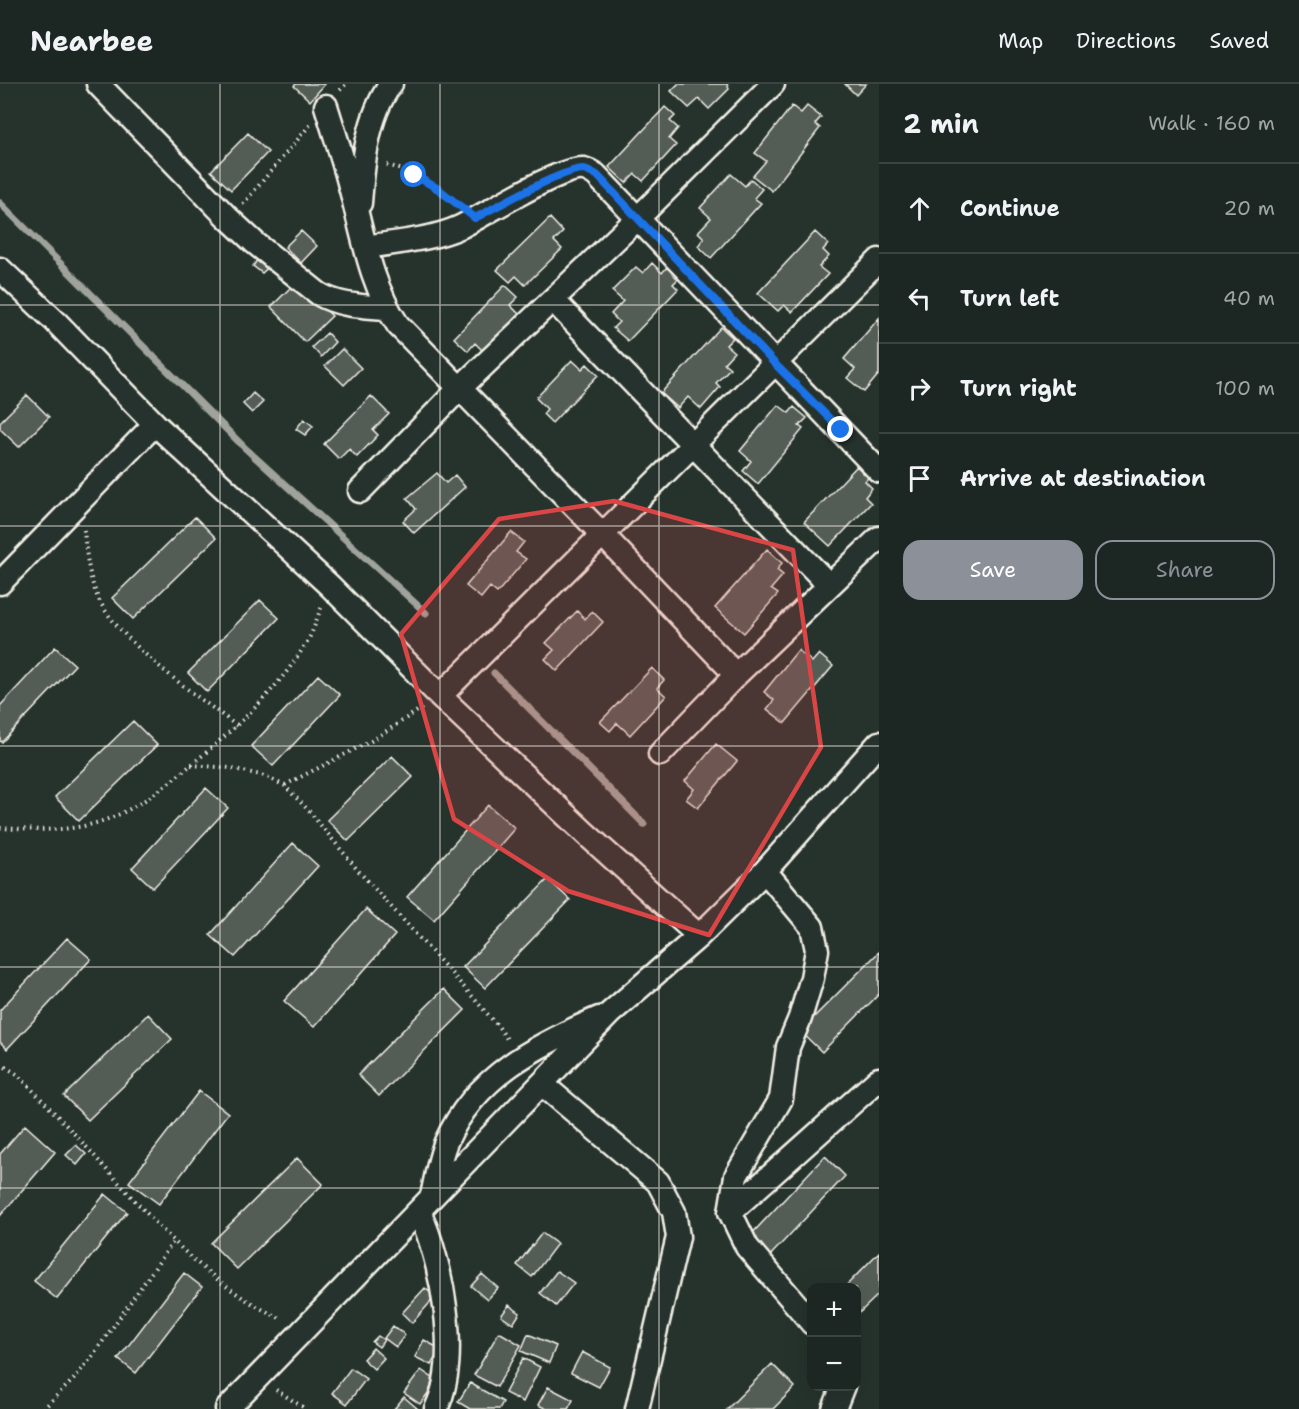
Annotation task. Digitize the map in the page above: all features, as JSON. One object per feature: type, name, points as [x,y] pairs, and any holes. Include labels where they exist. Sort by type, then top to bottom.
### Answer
[{"type":"lane","points":[[98,84],[227,217],[255,243],[319,294],[330,301],[341,304],[386,308]]},
{"type":"lane","points":[[358,219],[364,163],[377,112],[391,84]]},
{"type":"lane","points":[[360,491],[459,389],[638,218],[772,84]]},
{"type":"lane","points":[[326,106],[350,184],[372,273],[386,308],[412,342],[603,535],[736,675]]},
{"type":"lane","points":[[366,247],[438,234],[459,227],[550,180],[571,171],[585,169],[597,175],[879,471]]},
{"type":"lane","points":[[440,696],[879,260]]},
{"type":"lane","points":[[0,269],[56,322],[155,424],[330,586],[440,696],[585,833],[699,936]]},
{"type":"lane","points":[[553,300],[829,585]]},
{"type":"lane","points":[[0,584],[155,424]]},
{"type":"lane","points":[[660,754],[736,675],[879,538]]},
{"type":"lane","points":[[227,1409],[609,1014],[699,936],[765,871],[878,746]]},
{"type":"lane","points":[[765,871],[812,927],[817,950],[812,978],[800,1018],[788,1047],[781,1099],[736,1176],[730,1212],[747,1247],[807,1317]]},
{"type":"lane","points":[[436,1409],[445,1382],[449,1332],[427,1230],[425,1205],[446,1144],[461,1113],[489,1083],[519,1058],[561,1035],[609,1014]]},
{"type":"lane","points":[[730,1212],[879,1079]]},
{"type":"lane","points":[[542,1084],[658,1182],[674,1212],[678,1237],[637,1409]]},
{"type":"lane","points":[[834,1409],[841,1391]]},
{"type":"path","points":[[240,207],[346,84]]},
{"type":"path","points":[[364,163],[388,165],[414,175],[437,188],[475,218]]},
{"type":"path","points":[[82,499],[86,555],[96,595],[115,623],[143,651],[192,693],[237,726]]},
{"type":"path","points":[[0,828],[38,831],[94,824],[121,814],[152,797],[237,726],[263,699],[309,640],[330,586]]},
{"type":"path","points":[[285,786],[371,741],[440,696]]},
{"type":"path","points":[[190,765],[230,768],[265,776],[285,786],[498,1026],[519,1058]]},
{"type":"path","points":[[0,1064],[17,1074],[172,1242],[223,1285],[257,1308],[304,1329]]},
{"type":"path","points":[[43,1409],[75,1379],[172,1242]]},
{"type":"path","points":[[257,1378],[306,1409]]},
{"type":"highlighted area","points":[[614,501],[793,550],[821,747],[709,935],[568,891],[454,819],[401,634],[499,519]]},
{"type":"building","points":[[296,84],[325,84],[310,101],[294,86]]},
{"type":"building","points":[[678,84],[727,84],[729,89],[709,109],[699,99],[689,108],[671,91]]},
{"type":"building","points":[[845,84],[866,84],[856,95]]},
{"type":"building","points":[[792,106],[801,113],[807,106],[821,117],[815,124],[820,128],[772,191],[753,176],[766,161],[755,153]]},
{"type":"building","points":[[665,107],[675,116],[670,121],[678,128],[669,139],[676,145],[643,181],[635,174],[626,183],[609,167]]},
{"type":"building","points":[[248,133],[268,152],[231,190],[211,171]]},
{"type":"building","points":[[731,174],[745,186],[751,179],[762,189],[754,198],[761,203],[711,258],[698,246],[704,238],[698,232],[711,218],[700,208]]},
{"type":"building","points":[[550,218],[563,232],[554,241],[562,249],[525,285],[516,276],[510,282],[497,270]]},
{"type":"building","points":[[301,231],[317,246],[301,263],[285,247]]},
{"type":"building","points":[[815,232],[828,244],[823,250],[829,256],[819,267],[828,274],[792,312],[784,305],[778,311],[758,293]]},
{"type":"building","points":[[262,253],[273,263],[262,273],[253,266]]},
{"type":"building","points":[[652,263],[662,273],[667,267],[679,278],[673,284],[678,289],[628,341],[613,328],[619,322],[611,314],[623,301],[612,291],[636,267],[643,273]]},
{"type":"building","points":[[297,281],[332,316],[305,342],[271,307]]},
{"type":"building","points":[[505,285],[518,297],[510,305],[519,314],[483,351],[475,343],[468,351],[454,338]]},
{"type":"building","points":[[879,318],[879,374],[864,392],[847,378],[855,369],[844,359]]},
{"type":"building","points":[[721,327],[733,338],[726,345],[734,352],[724,363],[730,368],[716,383],[720,387],[701,409],[688,397],[678,408],[661,393]]},
{"type":"building","points":[[327,333],[335,342],[321,357],[312,347]]},
{"type":"building","points":[[342,349],[361,368],[344,385],[325,366]]},
{"type":"building","points":[[572,360],[582,369],[587,364],[598,375],[552,423],[543,414],[547,409],[536,398]]},
{"type":"building","points":[[253,393],[263,402],[252,413],[243,404]]},
{"type":"building","points":[[27,395],[49,417],[19,447],[0,429],[0,422]]},
{"type":"building","points":[[371,396],[389,414],[373,430],[378,435],[357,457],[349,449],[339,459],[324,444]]},
{"type":"building","points":[[778,405],[789,413],[794,407],[807,418],[799,426],[803,429],[758,484],[743,471],[751,461],[740,451]]},
{"type":"building","points":[[304,419],[313,426],[305,435],[296,429]]},
{"type":"building","points":[[857,466],[869,477],[865,481],[872,488],[865,497],[871,503],[830,546],[804,522]]},
{"type":"building","points":[[437,473],[446,483],[455,475],[465,487],[414,533],[403,521],[416,509],[407,498]]},
{"type":"building","points":[[195,517],[216,538],[133,619],[112,598]]},
{"type":"building","points":[[511,532],[524,542],[516,552],[526,559],[497,593],[490,587],[481,598],[466,586]]},
{"type":"building","points":[[767,549],[782,563],[777,570],[783,575],[771,589],[778,594],[744,633],[715,608]]},
{"type":"building","points":[[260,600],[279,618],[207,692],[188,673]]},
{"type":"building","points":[[577,611],[585,619],[592,611],[603,622],[557,671],[545,659],[554,650],[546,643]]},
{"type":"building","points":[[55,647],[75,665],[2,742],[0,741],[0,706]]},
{"type":"building","points":[[798,650],[812,662],[819,654],[833,666],[785,723],[767,709],[774,700],[764,692]]},
{"type":"building","points":[[652,668],[664,680],[657,688],[666,696],[630,735],[617,723],[610,731],[600,722]]},
{"type":"building","points":[[318,675],[340,695],[273,766],[251,746]]},
{"type":"building","points":[[133,721],[157,745],[79,821],[55,797]]},
{"type":"building","points":[[716,744],[737,761],[698,808],[686,799],[694,789],[685,781]]},
{"type":"building","points":[[392,756],[413,777],[348,841],[327,820]]},
{"type":"building","points":[[206,788],[228,808],[153,888],[132,868]]},
{"type":"building","points":[[488,805],[515,828],[434,920],[407,897]]},
{"type":"building","points":[[293,843],[318,866],[235,957],[210,935]]},
{"type":"building","points":[[548,879],[570,900],[485,988],[463,967]]},
{"type":"building","points":[[366,909],[395,935],[314,1027],[284,1001]]},
{"type":"building","points":[[67,938],[91,959],[7,1049],[0,1042],[0,1010]]},
{"type":"building","points":[[879,952],[879,994],[822,1052],[800,1031]]},
{"type":"building","points":[[444,989],[465,1010],[379,1096],[358,1075]]},
{"type":"building","points":[[148,1014],[172,1039],[88,1120],[64,1096]]},
{"type":"building","points":[[199,1091],[228,1113],[159,1204],[129,1182]]},
{"type":"building","points":[[25,1125],[55,1152],[0,1216],[0,1154]]},
{"type":"building","points":[[76,1145],[86,1154],[77,1165],[66,1155]]},
{"type":"building","points":[[825,1156],[845,1176],[767,1259],[746,1240]]},
{"type":"building","points":[[297,1158],[323,1184],[237,1269],[211,1243]]},
{"type":"building","points":[[105,1194],[127,1212],[57,1299],[34,1281]]},
{"type":"building","points":[[542,1233],[557,1244],[532,1277],[517,1265]]},
{"type":"building","points":[[879,1252],[879,1294],[861,1311],[861,1283],[849,1283]]},
{"type":"building","points":[[557,1271],[574,1283],[556,1306],[540,1293]]},
{"type":"building","points":[[184,1273],[202,1287],[136,1373],[118,1359]]},
{"type":"building","points":[[482,1274],[498,1288],[487,1300],[471,1286]]},
{"type":"building","points":[[425,1288],[435,1297],[412,1323],[402,1313]]},
{"type":"building","points":[[509,1305],[520,1313],[513,1324],[501,1316]]},
{"type":"building","points":[[393,1326],[405,1335],[396,1347],[384,1338]]},
{"type":"building","points":[[499,1332],[521,1345],[497,1387],[474,1375]]},
{"type":"building","points":[[528,1334],[556,1346],[549,1363],[521,1351]]},
{"type":"building","points":[[378,1336],[384,1340],[379,1347],[372,1342]]},
{"type":"building","points":[[424,1340],[440,1349],[431,1365],[415,1357]]},
{"type":"building","points":[[373,1348],[384,1358],[374,1369],[363,1359]]},
{"type":"building","points":[[582,1352],[610,1367],[599,1387],[571,1373]]},
{"type":"building","points":[[523,1358],[540,1367],[523,1402],[505,1393]]},
{"type":"building","points":[[772,1364],[795,1387],[773,1409],[727,1409]]},
{"type":"building","points":[[351,1368],[366,1379],[347,1404],[332,1393]]},
{"type":"building","points":[[421,1370],[437,1381],[420,1404],[404,1393]]},
{"type":"building","points":[[470,1383],[503,1402],[499,1409],[470,1409],[458,1402]]},
{"type":"building","points":[[548,1387],[573,1400],[568,1409],[547,1409],[538,1405]]},
{"type":"building","points":[[404,1397],[418,1409],[394,1409]]},
{"type":"waterway","points":[[0,203],[245,448],[426,613]]},
{"type":"waterway","points":[[494,673],[644,824]]},
{"type":"route","points":[[414,175],[437,188],[475,218],[571,171],[585,169],[597,175],[775,364],[841,430]]}]
